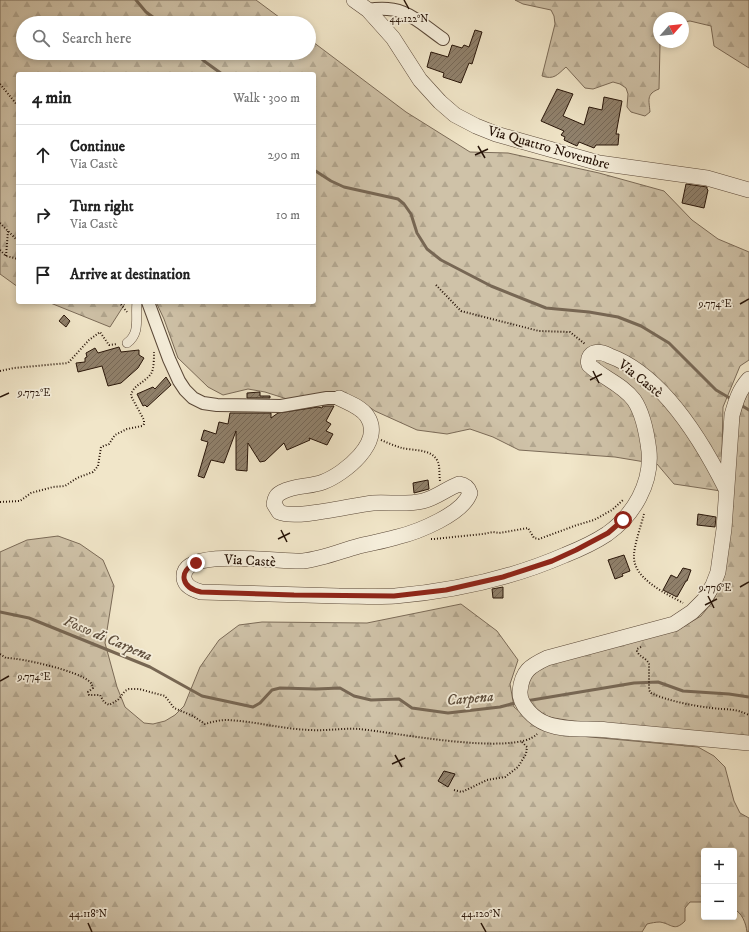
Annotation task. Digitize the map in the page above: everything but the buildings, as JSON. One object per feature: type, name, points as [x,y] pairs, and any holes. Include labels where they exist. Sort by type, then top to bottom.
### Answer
[{"type":"street","name":"Via Quattro Novembre","points":[[354,0],[368,10],[393,38],[412,68],[440,102],[455,115],[476,126],[496,134],[599,163],[707,178],[749,190]]},
{"type":"street","points":[[368,10],[389,8],[413,16],[443,39]]},
{"type":"street","points":[[127,343],[133,338],[135,332],[137,324],[137,304]]},
{"type":"street","points":[[149,304],[169,359],[179,381],[184,390],[193,398],[203,403],[217,405],[281,406],[327,398],[339,398],[362,411],[370,423],[372,434]]},
{"type":"street","name":"Via Castè","points":[[372,434],[368,443],[347,469],[336,476],[313,486],[293,488],[280,493],[275,499],[274,504],[276,510],[287,515],[373,503],[416,503],[432,499],[459,484],[466,486],[470,493],[468,498],[455,512],[449,516],[416,531],[311,560],[292,562],[224,558],[196,563],[187,568],[185,572],[184,579],[188,586],[201,592],[294,595],[394,596],[446,590],[503,577],[564,556],[608,533],[623,520],[641,495],[648,474],[650,459],[648,442],[640,413],[634,400],[626,392],[589,365],[590,356],[595,353],[603,353],[618,359],[633,368],[655,386],[676,409],[694,434],[712,460],[726,488]]},
{"type":"street","points":[[746,383],[737,397],[732,415],[724,528],[718,572],[713,586],[704,600],[692,612],[674,624],[547,658],[535,663],[527,670],[522,681],[522,700],[534,716],[547,724],[569,728],[749,743]]},
{"type":"path","points":[[0,84],[16,104]]},
{"type":"path","points":[[0,223],[16,239]]},
{"type":"path","points":[[6,256],[8,231]]},
{"type":"path","points":[[0,250],[6,256],[16,258]]},
{"type":"path","points":[[436,285],[461,311],[539,331],[570,332],[586,345],[590,356]]},
{"type":"path","points":[[0,371],[14,368],[68,363],[89,340],[100,332],[109,345],[127,343]]},
{"type":"path","points":[[0,502],[20,501],[32,493],[53,487],[65,486],[77,478],[93,472],[98,466],[101,447],[109,444],[115,435],[127,429],[142,426],[144,424],[144,420],[131,396],[133,390],[149,377],[152,371],[154,345]]},
{"type":"path","points":[[372,434],[403,448],[430,453],[435,457],[438,462],[440,479],[440,486],[437,495]]},
{"type":"path","points":[[641,495],[645,513],[634,557],[638,571],[646,581],[679,601],[687,604]]},
{"type":"path","points":[[416,531],[423,536],[434,540],[493,532],[499,533],[528,528],[536,539],[594,520],[612,510],[622,500],[626,499],[628,501],[629,512]]},
{"type":"path","points":[[0,654],[6,658],[66,670],[90,681],[93,688],[88,692],[89,695],[100,695],[104,702],[109,706],[118,700],[125,691],[129,689],[139,689],[166,696],[174,708],[193,716],[205,724],[225,720],[311,730],[357,729],[444,741],[502,743],[522,742],[535,737],[547,724]]},
{"type":"path","points":[[649,674],[649,690],[656,696],[712,708],[739,710],[749,714]]},
{"type":"path","points":[[454,790],[462,792],[487,780],[505,777],[518,767],[526,754],[527,747],[522,742]]},
{"type":"green space","points":[[0,0],[256,0],[278,16],[16,16],[16,60],[316,60],[316,44],[406,112],[470,152],[508,153],[599,173],[664,191],[692,220],[718,239],[749,252],[749,360],[740,366],[723,407],[721,491],[674,484],[657,464],[615,457],[519,450],[493,437],[470,429],[447,434],[417,430],[375,411],[356,398],[287,399],[265,392],[248,389],[223,395],[208,387],[178,358],[157,304],[316,304],[316,72],[16,72],[16,286],[0,274]]},
{"type":"green space","points":[[515,0],[749,0],[749,68],[714,46],[711,26],[689,21],[689,12],[653,12],[653,48],[660,48],[659,89],[650,95],[650,112],[645,116],[631,112],[627,107],[628,94],[626,88],[620,84],[613,82],[593,89],[585,88],[566,67],[552,77],[542,76],[555,24],[554,16],[551,10],[523,4]]},
{"type":"green space","points":[[53,304],[125,304],[110,327]]},
{"type":"green space","points":[[749,391],[749,737],[572,721],[542,715],[531,704],[525,695],[530,674],[544,665],[681,628],[701,616],[713,601],[724,577],[739,417]]},
{"type":"green space","points":[[58,536],[80,544],[103,560],[114,586],[105,643],[117,687],[125,707],[144,723],[153,724],[165,721],[175,715],[184,706],[200,667],[219,640],[239,625],[262,622],[367,623],[461,604],[497,631],[518,660],[510,684],[514,707],[533,723],[569,735],[698,747],[714,756],[725,767],[734,801],[740,813],[749,818],[749,932],[747,932],[745,922],[737,911],[737,848],[701,848],[701,902],[690,902],[685,908],[685,921],[678,926],[675,927],[660,922],[647,924],[642,932],[0,932],[0,552],[27,540]]},
{"type":"waterway","points":[[136,0],[151,16]]},
{"type":"waterway","points":[[203,60],[219,72]]},
{"type":"waterway","points":[[316,171],[344,187],[398,199],[404,204],[411,214],[417,233],[427,249],[441,260],[491,286],[546,308],[589,312],[618,317],[641,326],[669,343],[716,390],[733,400]]},
{"type":"waterway","points":[[739,404],[749,410]]},
{"type":"waterway","name":"Carpena","points":[[0,612],[29,618],[150,667],[202,696],[253,707],[260,703],[272,690],[280,688],[340,688],[354,696],[371,700],[399,699],[412,708],[448,713],[500,707],[519,702]]},
{"type":"waterway","name":"Carpena","points":[[526,701],[634,683],[658,682],[683,691],[749,697]]},
{"type":"route","points":[[196,563],[187,568],[184,579],[188,586],[201,592],[394,596],[446,590],[503,577],[526,570],[552,561],[591,543],[608,533],[623,520]]},
{"type":"water label","name":"Fosso di Carpena","points":[[108,638]]}]
